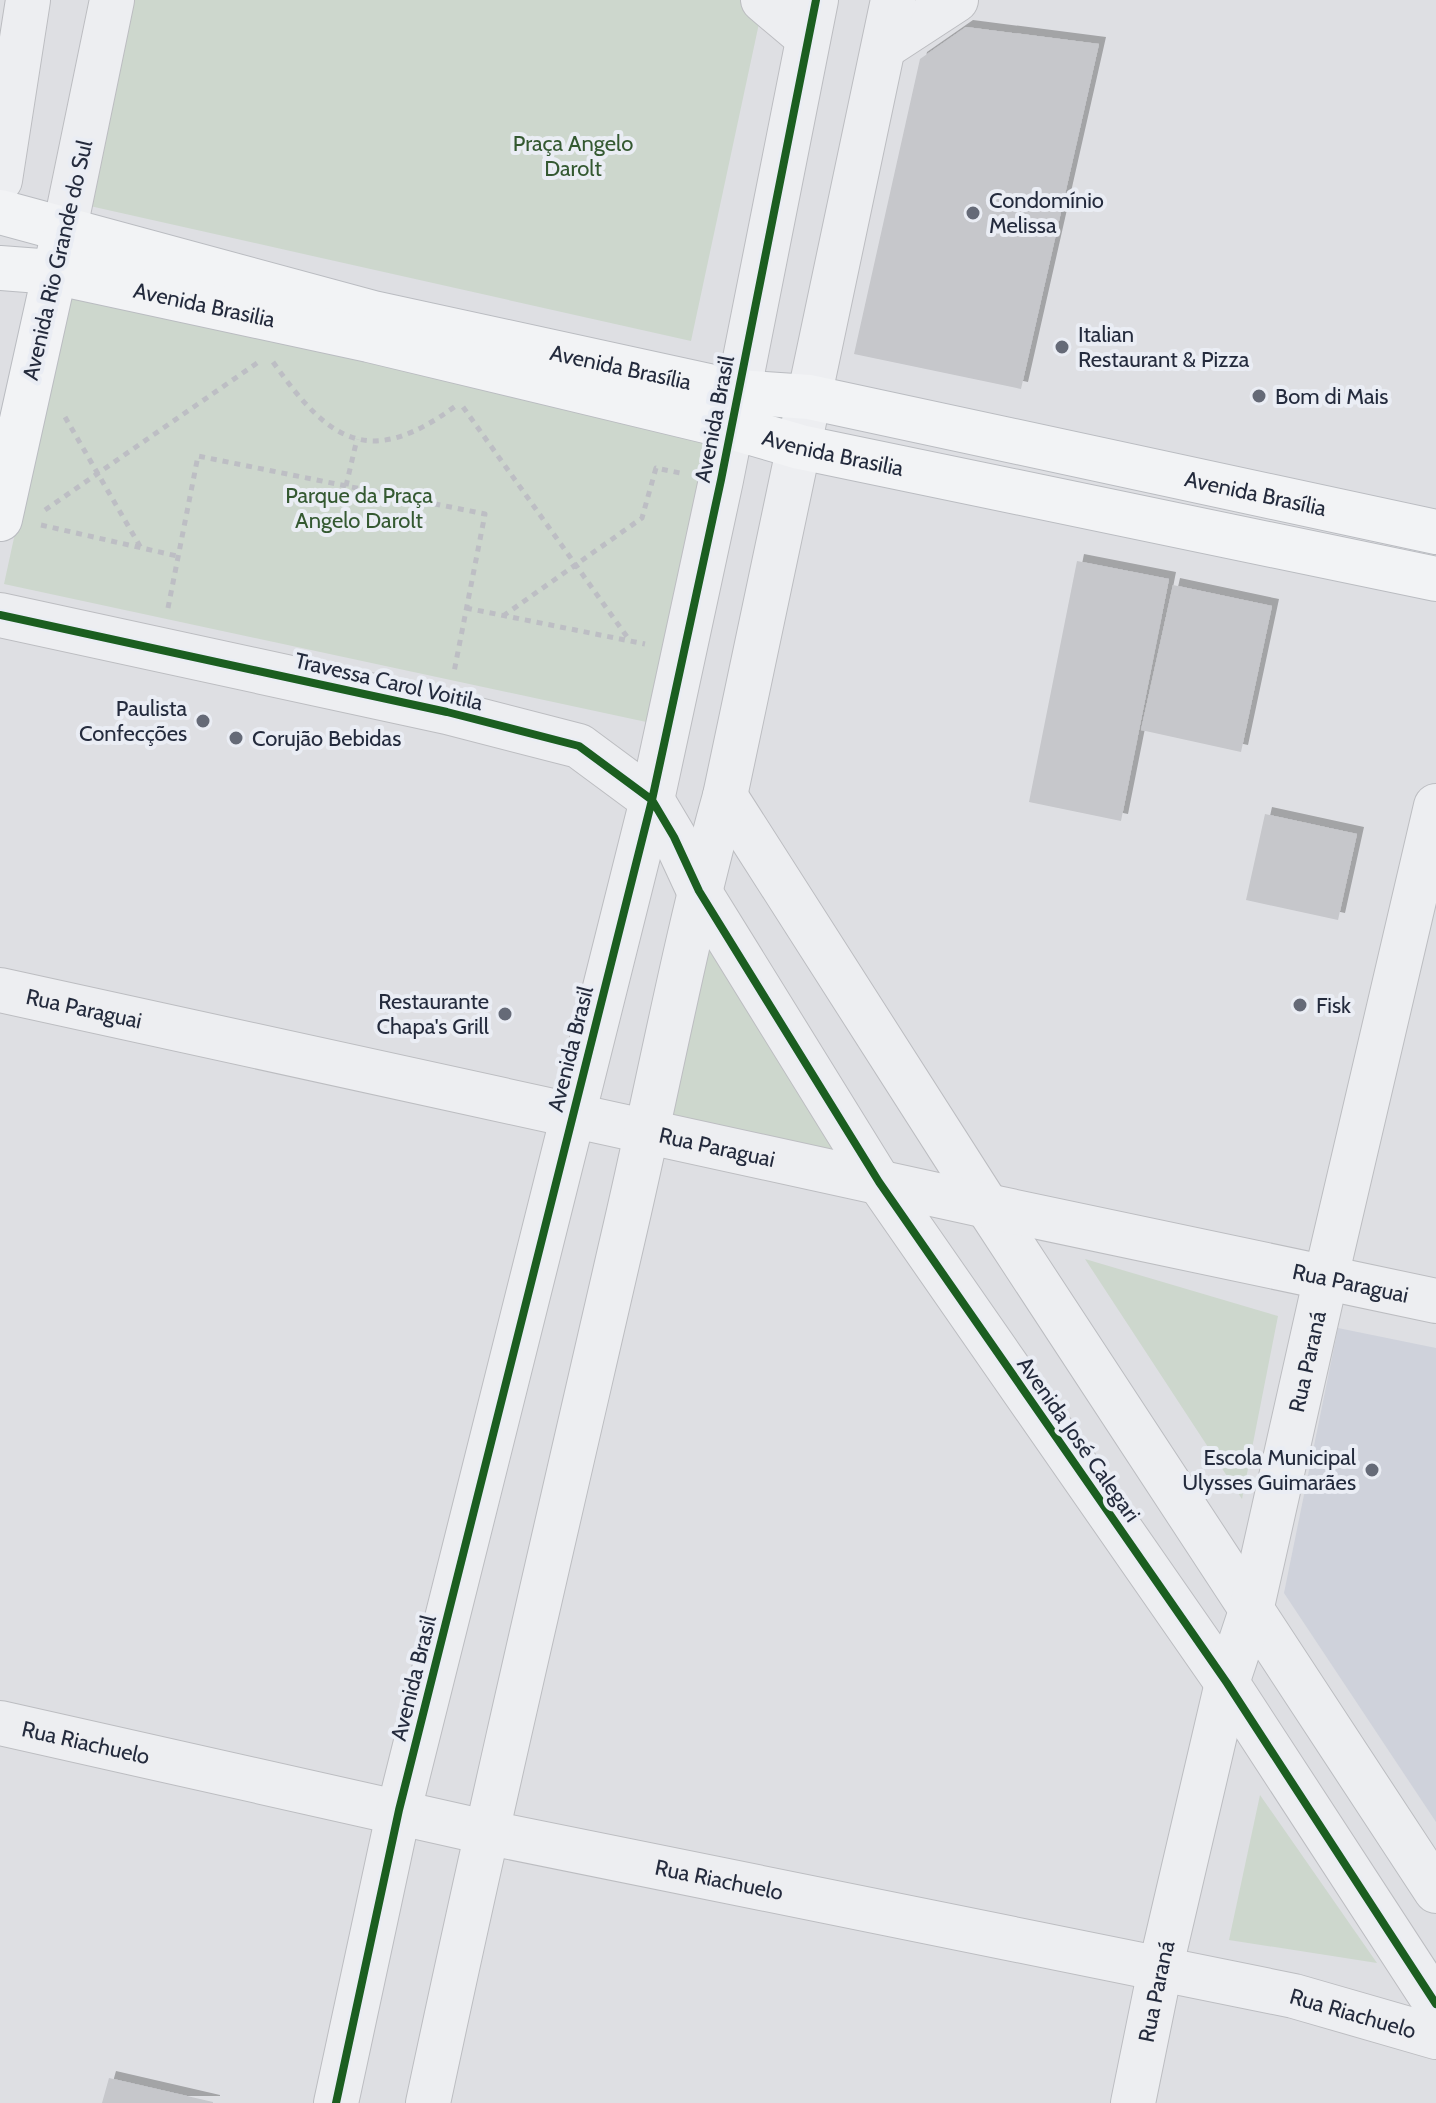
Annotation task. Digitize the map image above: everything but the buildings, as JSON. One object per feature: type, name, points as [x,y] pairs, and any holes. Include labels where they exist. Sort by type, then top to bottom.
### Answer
[{"type":"main road","points":[[0,212],[65,228],[371,326]]},
{"type":"main road","name":"Avenida Rio Grande do Sul","points":[[9,519],[27,395],[65,228]]},
{"type":"main road","name":"Avenida Brasilia","points":[[0,268],[53,272],[371,326],[734,410],[800,447],[1436,579]]},
{"type":"main road","name":"Avenida Brasília","points":[[734,410],[809,397],[1436,532]]},
{"type":"street","points":[[0,180],[28,0]]},
{"type":"street","name":"Avenida Rio Grande do Sul","points":[[65,228],[112,0]]},
{"type":"street","points":[[763,0],[812,19]]},
{"type":"street","points":[[428,2103],[485,1832],[648,1130],[699,891],[725,796],[893,0]]},
{"type":"street","points":[[884,47],[956,0]]},
{"type":"street","name":"Avenida Brasil","points":[[336,2103],[399,1810],[652,800],[721,480],[812,19]]},
{"type":"street","name":"Travessa Carol Voitila","points":[[0,615],[447,712],[579,746],[652,800],[674,837],[699,891]]},
{"type":"street","points":[[725,796],[987,1206],[1436,1891]]},
{"type":"street","name":"Rua Paraná","points":[[1133,2103],[1160,1970],[1227,1683],[1251,1611],[1436,806]]},
{"type":"street","name":"Avenida José Calegari","points":[[699,891],[879,1182],[1227,1683],[1436,2004]]},
{"type":"street","name":"Rua Paraguai","points":[[0,990],[1436,1301]]},
{"type":"street","name":"Rua Riachuelo","points":[[0,1723],[399,1810],[485,1832],[1294,1996],[1436,2037]]},
{"type":"path","points":[[9,519],[98,473],[268,355],[311,411],[328,427],[357,439],[382,441],[401,437],[422,428],[460,403],[630,641]]},
{"type":"path","points":[[27,395],[55,402],[141,548]]},
{"type":"path","points":[[346,486],[357,439]]},
{"type":"path","points":[[161,649],[198,456],[485,514],[447,712]]},
{"type":"path","points":[[503,616],[642,518],[656,468],[721,480]]},
{"type":"path","points":[[9,519],[177,556]]},
{"type":"path","points":[[466,608],[684,652]]},
{"type":"shaded area","name":"Escola Municipal Ulysses Guimarães","points":[[1338,1328],[1436,1348],[1436,1822],[1284,1593]]},
{"type":"green space","name":"Praça Angelo Darolt","points":[[126,0],[764,0],[691,341],[81,204]]},
{"type":"green space","name":"Parque da Praça Angelo Darolt","points":[[67,293],[714,432],[651,723],[4,584]]},
{"type":"green space","points":[[711,917],[859,1164],[666,1121]]},
{"type":"green space","points":[[1085,1259],[1278,1316],[1242,1499]]},
{"type":"green space","points":[[1260,1795],[1377,1963],[1229,1940]]},
{"type":"cycle path","points":[[336,2103],[399,1810],[652,800],[721,480],[816,0]]},
{"type":"cycle path","points":[[0,615],[447,712],[579,746],[652,800],[674,837],[699,891],[879,1182],[1227,1683],[1436,2004]]},
{"type":"place","name":"Condomínio Melissa","points":[[973,213]]},
{"type":"place","name":"Italian Restaurant & Pizza","points":[[1062,347]]},
{"type":"place","name":"Bom di Mais","points":[[1259,396]]},
{"type":"place","name":"Paulista Confecções","points":[[203,721]]},
{"type":"place","name":"Corujão Bebidas","points":[[236,738]]},
{"type":"place","name":"Fisk","points":[[1300,1005]]},
{"type":"place","name":"Restaurante Chapa's Grill","points":[[505,1014]]},
{"type":"place","name":"Escola Municipal Ulysses Guimarães","points":[[1372,1470]]}]
